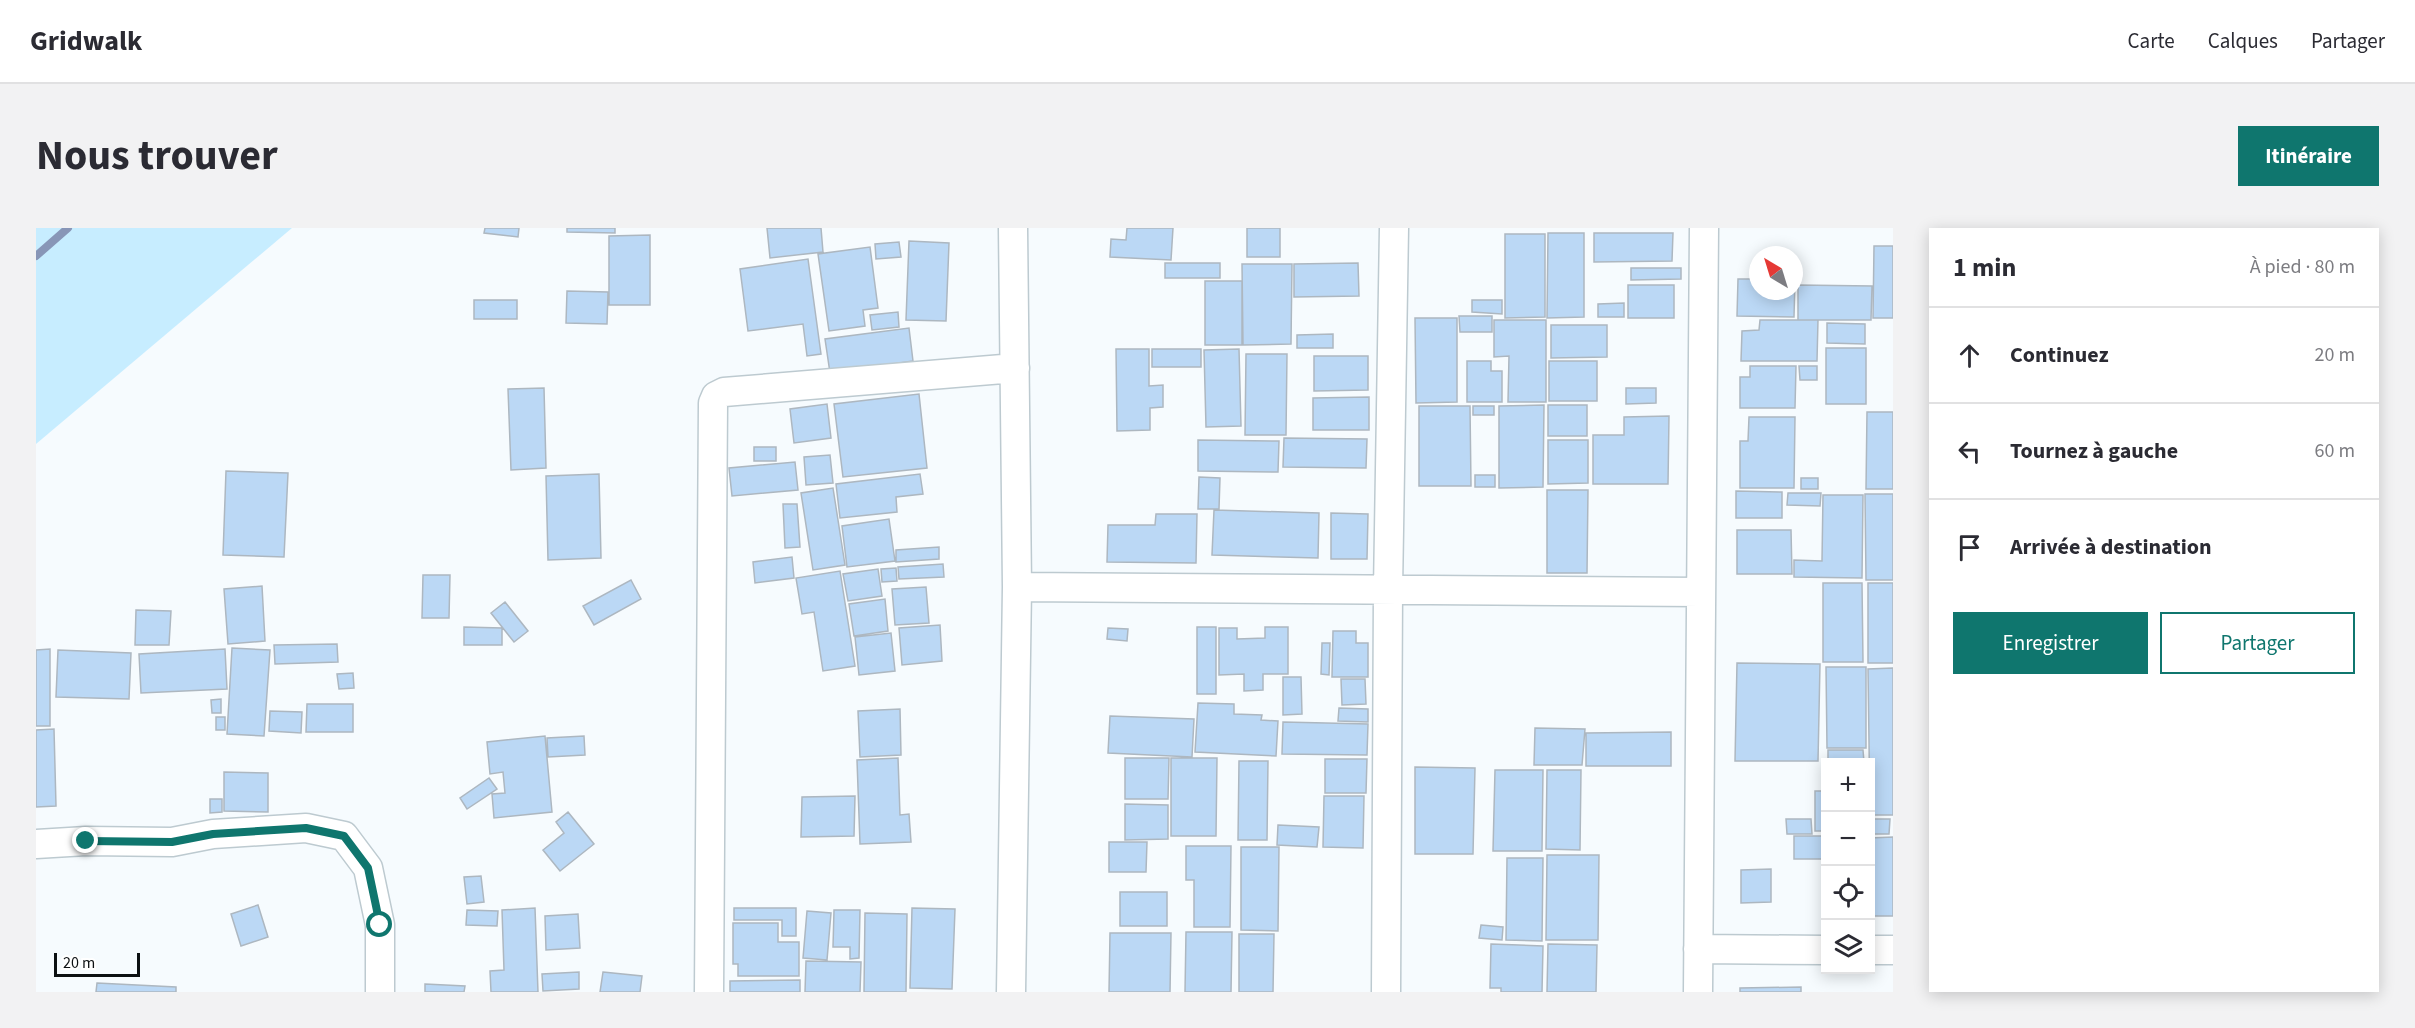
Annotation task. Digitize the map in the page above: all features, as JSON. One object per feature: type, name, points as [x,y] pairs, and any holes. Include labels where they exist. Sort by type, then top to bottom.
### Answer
[{"type":"street","points":[[1011,992],[1017,587],[1013,228]]},
{"type":"street","points":[[1386,992],[1388,590],[1394,228]]},
{"type":"street","points":[[1698,992],[1704,228]]},
{"type":"street","points":[[709,992],[712,403],[716,396],[724,392],[1015,368]]},
{"type":"street","points":[[1017,587],[1700,592]]},
{"type":"street","points":[[36,844],[86,841],[172,842],[213,834],[306,828],[344,836],[368,868],[380,925],[380,992]]},
{"type":"street","points":[[1698,949],[1821,950]]},
{"type":"street","points":[[1875,950],[1893,950]]},
{"type":"shaded area","points":[[36,228],[292,228],[36,444]]},
{"type":"building","points":[[485,228],[519,228],[518,237],[484,233]]},
{"type":"building","points":[[567,228],[615,228],[615,233],[567,232]]},
{"type":"building","points":[[767,228],[821,228],[823,252],[770,258]]},
{"type":"building","points":[[1127,228],[1173,228],[1171,260],[1110,257],[1111,239],[1126,240]]},
{"type":"building","points":[[1247,228],[1280,228],[1280,257],[1247,257]]},
{"type":"building","points":[[1548,233],[1584,233],[1584,317],[1547,318]]},
{"type":"building","points":[[1594,233],[1673,233],[1672,261],[1594,262]]},
{"type":"building","points":[[1505,234],[1545,234],[1545,317],[1505,318]]},
{"type":"building","points":[[650,235],[650,305],[609,305],[609,236]]},
{"type":"building","points":[[909,241],[949,243],[946,321],[906,320]]},
{"type":"building","points":[[899,242],[901,257],[876,259],[875,244]]},
{"type":"building","points":[[1874,246],[1893,246],[1893,318],[1873,318]]},
{"type":"building","points":[[870,247],[878,308],[863,310],[865,326],[829,331],[818,254]]},
{"type":"building","points":[[808,259],[821,354],[807,356],[803,324],[748,331],[740,269]]},
{"type":"building","points":[[1165,263],[1220,263],[1220,278],[1165,278]]},
{"type":"building","points":[[1358,263],[1359,296],[1294,297],[1294,264]]},
{"type":"building","points":[[1242,264],[1292,264],[1291,344],[1243,345]]},
{"type":"building","points":[[1631,268],[1681,268],[1681,279],[1631,280]]},
{"type":"building","points":[[1738,279],[1749,279],[1749,300],[1794,300],[1794,317],[1737,316]]},
{"type":"building","points":[[1205,281],[1242,281],[1242,345],[1205,345]]},
{"type":"building","points":[[1628,285],[1674,285],[1674,318],[1628,318]]},
{"type":"building","points":[[1803,285],[1872,286],[1871,320],[1798,320],[1798,300],[1803,300]]},
{"type":"building","points":[[567,291],[608,292],[607,324],[566,323]]},
{"type":"building","points":[[474,300],[517,300],[517,319],[474,319]]},
{"type":"building","points":[[1472,300],[1502,300],[1502,314],[1472,312]]},
{"type":"building","points":[[1624,303],[1624,317],[1598,317],[1598,304]]},
{"type":"building","points":[[898,312],[899,327],[872,330],[870,315]]},
{"type":"building","points":[[1459,316],[1492,316],[1492,332],[1460,332]]},
{"type":"building","points":[[1415,318],[1457,318],[1457,402],[1416,403]]},
{"type":"building","points":[[1494,320],[1546,320],[1546,402],[1508,402],[1509,356],[1494,357]]},
{"type":"building","points":[[1760,320],[1818,320],[1817,361],[1741,361],[1742,331],[1759,330]]},
{"type":"building","points":[[1827,323],[1865,324],[1865,344],[1827,343]]},
{"type":"building","points":[[1551,325],[1607,325],[1607,357],[1551,358]]},
{"type":"building","points":[[909,328],[913,361],[830,373],[825,339]]},
{"type":"building","points":[[1333,334],[1333,348],[1297,348],[1297,335]]},
{"type":"building","points":[[1826,348],[1866,348],[1866,404],[1826,404]]},
{"type":"building","points":[[1116,349],[1149,349],[1149,386],[1163,385],[1163,407],[1150,408],[1150,430],[1117,431]]},
{"type":"building","points":[[1152,349],[1201,349],[1201,367],[1152,367]]},
{"type":"building","points":[[1239,349],[1241,426],[1206,427],[1204,350]]},
{"type":"building","points":[[1246,354],[1287,354],[1286,435],[1245,435]]},
{"type":"building","points":[[1314,356],[1368,356],[1368,390],[1314,391]]},
{"type":"building","points":[[1467,361],[1491,361],[1491,371],[1502,371],[1502,402],[1467,402]]},
{"type":"building","points":[[1549,361],[1597,361],[1597,401],[1549,401]]},
{"type":"building","points":[[1750,366],[1796,366],[1795,408],[1740,408],[1740,377],[1750,377]]},
{"type":"building","points":[[1799,366],[1817,366],[1817,380],[1800,380]]},
{"type":"building","points":[[544,388],[546,468],[511,470],[508,389]]},
{"type":"building","points":[[1626,388],[1656,388],[1656,403],[1626,404]]},
{"type":"building","points":[[919,394],[927,468],[843,477],[834,404]]},
{"type":"building","points":[[1369,397],[1369,430],[1313,430],[1313,398]]},
{"type":"building","points":[[827,404],[831,438],[794,443],[790,409]]},
{"type":"building","points":[[1544,405],[1543,487],[1499,488],[1499,406]]},
{"type":"building","points":[[1548,405],[1587,405],[1587,436],[1548,436]]},
{"type":"building","points":[[1419,406],[1470,406],[1471,486],[1419,486]]},
{"type":"building","points":[[1473,406],[1494,406],[1494,415],[1473,415]]},
{"type":"building","points":[[1867,412],[1893,412],[1893,489],[1866,489]]},
{"type":"building","points":[[1669,416],[1668,484],[1593,484],[1593,435],[1624,435],[1624,417]]},
{"type":"building","points":[[1749,417],[1795,417],[1794,488],[1740,488],[1740,441],[1748,441]]},
{"type":"building","points":[[1284,438],[1367,439],[1366,468],[1283,467]]},
{"type":"building","points":[[1198,440],[1279,441],[1278,472],[1198,471]]},
{"type":"building","points":[[1548,440],[1588,440],[1588,483],[1548,484]]},
{"type":"building","points":[[754,447],[776,447],[776,461],[754,461]]},
{"type":"building","points":[[830,455],[833,483],[806,485],[804,457]]},
{"type":"building","points":[[795,462],[798,490],[732,496],[729,468]]},
{"type":"building","points":[[226,471],[288,473],[284,557],[223,555]]},
{"type":"building","points":[[599,474],[601,558],[548,560],[546,476]]},
{"type":"building","points":[[920,474],[923,494],[896,497],[897,512],[840,518],[836,484]]},
{"type":"building","points":[[1475,475],[1495,475],[1495,487],[1475,487]]},
{"type":"building","points":[[1199,477],[1220,478],[1219,509],[1198,509]]},
{"type":"building","points":[[1801,478],[1818,478],[1818,489],[1801,489]]},
{"type":"building","points":[[833,488],[845,565],[813,570],[801,493]]},
{"type":"building","points":[[1547,490],[1588,490],[1587,573],[1547,573]]},
{"type":"building","points":[[1736,491],[1782,492],[1782,518],[1736,518]]},
{"type":"building","points":[[1788,493],[1821,493],[1820,506],[1787,505]]},
{"type":"building","points":[[1865,494],[1893,494],[1893,580],[1866,580]]},
{"type":"building","points":[[1823,495],[1863,495],[1862,578],[1794,577],[1794,560],[1822,561]]},
{"type":"building","points":[[783,504],[797,504],[800,547],[785,548]]},
{"type":"building","points":[[1214,510],[1319,513],[1318,558],[1212,555]]},
{"type":"building","points":[[1331,513],[1368,514],[1367,559],[1331,559]]},
{"type":"building","points":[[1156,514],[1197,514],[1196,563],[1107,562],[1108,525],[1155,525]]},
{"type":"building","points":[[889,519],[895,561],[847,567],[842,526]]},
{"type":"building","points":[[1737,530],[1791,530],[1792,574],[1737,574]]},
{"type":"building","points":[[939,547],[939,559],[896,562],[896,550]]},
{"type":"building","points":[[792,557],[794,578],[755,583],[753,562]]},
{"type":"building","points":[[943,564],[944,577],[899,579],[898,567]]},
{"type":"building","points":[[896,568],[897,581],[882,582],[881,569]]},
{"type":"building","points":[[878,569],[882,596],[848,601],[843,574]]},
{"type":"building","points":[[840,571],[855,666],[823,671],[814,612],[802,614],[796,578]]},
{"type":"building","points":[[423,575],[450,575],[449,618],[422,618]]},
{"type":"building","points":[[631,580],[641,599],[594,625],[583,606]]},
{"type":"building","points":[[1823,583],[1862,583],[1863,662],[1823,662]]},
{"type":"building","points":[[1868,583],[1893,583],[1893,663],[1868,663]]},
{"type":"building","points":[[262,586],[265,641],[228,644],[224,589]]},
{"type":"building","points":[[926,587],[929,623],[895,625],[892,589]]},
{"type":"building","points":[[885,599],[888,631],[854,636],[849,604]]},
{"type":"building","points":[[505,602],[528,631],[514,642],[491,613]]},
{"type":"building","points":[[136,610],[171,611],[169,645],[135,645]]},
{"type":"building","points":[[940,625],[942,661],[902,665],[899,628]]},
{"type":"building","points":[[464,627],[502,628],[502,645],[464,645]]},
{"type":"building","points":[[1197,627],[1216,627],[1216,694],[1197,694]]},
{"type":"building","points":[[1265,627],[1288,627],[1288,674],[1263,674],[1263,690],[1244,691],[1244,674],[1219,675],[1219,628],[1237,628],[1237,639],[1265,638]]},
{"type":"building","points":[[1108,628],[1128,629],[1127,641],[1107,639]]},
{"type":"building","points":[[1333,631],[1356,631],[1356,643],[1368,643],[1368,677],[1332,677]]},
{"type":"building","points":[[891,633],[895,671],[859,675],[855,637]]},
{"type":"building","points":[[1322,643],[1330,643],[1329,675],[1321,674]]},
{"type":"building","points":[[337,644],[338,662],[275,664],[274,645]]},
{"type":"building","points":[[232,648],[270,650],[264,736],[227,734]]},
{"type":"building","points":[[50,649],[50,726],[36,726],[36,650]]},
{"type":"building","points":[[225,649],[227,689],[141,693],[139,654]]},
{"type":"building","points":[[58,650],[131,653],[129,699],[56,697]]},
{"type":"building","points":[[1737,663],[1820,664],[1818,761],[1735,761]]},
{"type":"building","points":[[1826,667],[1866,667],[1866,748],[1827,748]]},
{"type":"building","points":[[1893,668],[1893,815],[1875,815],[1875,758],[1869,758],[1868,669]]},
{"type":"building","points":[[353,673],[354,688],[339,689],[337,674]]},
{"type":"building","points":[[1283,677],[1301,677],[1302,714],[1283,715]]},
{"type":"building","points":[[1341,679],[1365,679],[1366,704],[1342,705]]},
{"type":"building","points":[[221,699],[221,713],[212,713],[211,700]]},
{"type":"building","points":[[1198,703],[1234,704],[1234,714],[1262,715],[1261,720],[1278,721],[1276,756],[1195,752]]},
{"type":"building","points":[[307,704],[353,704],[353,732],[306,732]]},
{"type":"building","points":[[1339,708],[1368,709],[1368,722],[1338,721]]},
{"type":"building","points":[[900,709],[901,755],[860,757],[858,711]]},
{"type":"building","points":[[270,711],[302,712],[301,733],[269,731]]},
{"type":"building","points":[[1110,716],[1194,719],[1192,757],[1108,753]]},
{"type":"building","points":[[216,717],[225,717],[225,730],[216,730]]},
{"type":"building","points":[[1283,722],[1368,724],[1367,755],[1282,754]]},
{"type":"building","points":[[1535,728],[1585,729],[1582,765],[1534,765]]},
{"type":"building","points":[[54,729],[56,806],[36,807],[36,730]]},
{"type":"building","points":[[1671,732],[1671,766],[1586,766],[1586,733]]},
{"type":"building","points":[[545,736],[552,812],[494,818],[492,794],[505,793],[503,772],[490,774],[487,742]]},
{"type":"building","points":[[584,736],[585,755],[548,757],[547,738]]},
{"type":"building","points":[[1828,750],[1863,750],[1864,758],[1828,758]]},
{"type":"building","points":[[898,758],[900,815],[909,814],[911,842],[860,844],[857,760]]},
{"type":"building","points":[[1125,758],[1169,758],[1168,799],[1125,799]]},
{"type":"building","points":[[1171,758],[1217,758],[1216,836],[1171,836]]},
{"type":"building","points":[[1325,759],[1367,759],[1366,793],[1325,793]]},
{"type":"building","points":[[1239,761],[1268,761],[1267,840],[1238,840]]},
{"type":"building","points":[[1415,767],[1475,768],[1473,854],[1415,854]]},
{"type":"building","points":[[1495,770],[1543,770],[1542,851],[1493,851]]},
{"type":"building","points":[[1547,770],[1581,770],[1580,850],[1546,849]]},
{"type":"building","points":[[224,772],[268,773],[268,812],[224,811]]},
{"type":"building","points":[[489,778],[497,789],[467,809],[460,798]]},
{"type":"building","points":[[1815,791],[1821,791],[1821,831],[1815,831]]},
{"type":"building","points":[[855,796],[854,836],[801,837],[802,797]]},
{"type":"building","points":[[1324,796],[1364,796],[1363,848],[1323,847]]},
{"type":"building","points":[[210,799],[222,799],[222,812],[210,813]]},
{"type":"building","points":[[1125,804],[1168,805],[1168,839],[1125,840]]},
{"type":"building","points":[[568,812],[594,844],[560,871],[543,850],[564,833],[556,822]]},
{"type":"building","points":[[1786,819],[1811,819],[1812,834],[1787,834]]},
{"type":"building","points":[[1875,819],[1890,819],[1889,834],[1875,834]]},
{"type":"building","points":[[1278,825],[1319,827],[1317,847],[1277,845]]},
{"type":"building","points":[[1794,836],[1821,836],[1821,859],[1794,859]]},
{"type":"building","points":[[1893,837],[1893,916],[1875,916],[1875,838]]},
{"type":"building","points":[[1109,842],[1147,842],[1146,872],[1109,872]]},
{"type":"building","points":[[1186,846],[1231,846],[1230,927],[1194,927],[1194,880],[1186,880]]},
{"type":"building","points":[[1241,847],[1279,847],[1278,931],[1241,930]]},
{"type":"building","points":[[1547,855],[1599,855],[1598,940],[1546,940]]},
{"type":"building","points":[[1507,858],[1543,858],[1542,941],[1506,940]]},
{"type":"building","points":[[1771,869],[1771,902],[1741,903],[1741,870]]},
{"type":"building","points":[[481,876],[484,902],[467,904],[464,877]]},
{"type":"building","points":[[1120,892],[1167,892],[1167,926],[1120,926]]},
{"type":"building","points":[[258,905],[268,937],[241,946],[231,914]]},
{"type":"building","points":[[535,908],[538,992],[491,992],[490,971],[504,970],[502,910]]},
{"type":"building","points":[[734,908],[796,908],[796,936],[782,936],[782,920],[734,920]]},
{"type":"building","points":[[912,908],[955,909],[952,989],[910,988]]},
{"type":"building","points":[[467,910],[498,911],[497,926],[466,925]]},
{"type":"building","points":[[834,910],[860,910],[859,958],[850,959],[850,947],[833,947]]},
{"type":"building","points":[[807,911],[831,913],[827,960],[803,958]]},
{"type":"building","points":[[865,913],[907,914],[906,992],[864,992]]},
{"type":"building","points":[[578,914],[580,948],[546,950],[545,916]]},
{"type":"building","points":[[733,923],[778,923],[778,942],[799,942],[799,976],[738,976],[738,964],[733,964]]},
{"type":"building","points":[[1481,925],[1503,927],[1502,940],[1479,938]]},
{"type":"building","points":[[1186,932],[1232,932],[1231,992],[1185,992]]},
{"type":"building","points":[[1110,933],[1171,933],[1170,992],[1109,992]]},
{"type":"building","points":[[1239,934],[1274,934],[1273,992],[1239,992]]},
{"type":"building","points":[[1491,944],[1543,946],[1542,992],[1501,992],[1501,988],[1490,988]]},
{"type":"building","points":[[1548,944],[1597,945],[1596,992],[1547,992]]},
{"type":"building","points":[[806,961],[861,962],[860,992],[805,992]]},
{"type":"building","points":[[579,972],[579,989],[543,991],[542,974]]},
{"type":"building","points":[[603,972],[642,976],[640,992],[600,992]]},
{"type":"building","points":[[800,980],[800,992],[730,992],[730,981]]},
{"type":"building","points":[[97,983],[176,987],[176,992],[96,992]]},
{"type":"building","points":[[425,984],[465,986],[464,992],[425,992]]},
{"type":"building","points":[[1801,987],[1801,992],[1740,992],[1740,988]]},
{"type":"waterway","points":[[36,256],[68,228]]},
{"type":"route","points":[[86,841],[172,842],[213,834],[306,828],[344,836],[368,868],[380,925]]}]
